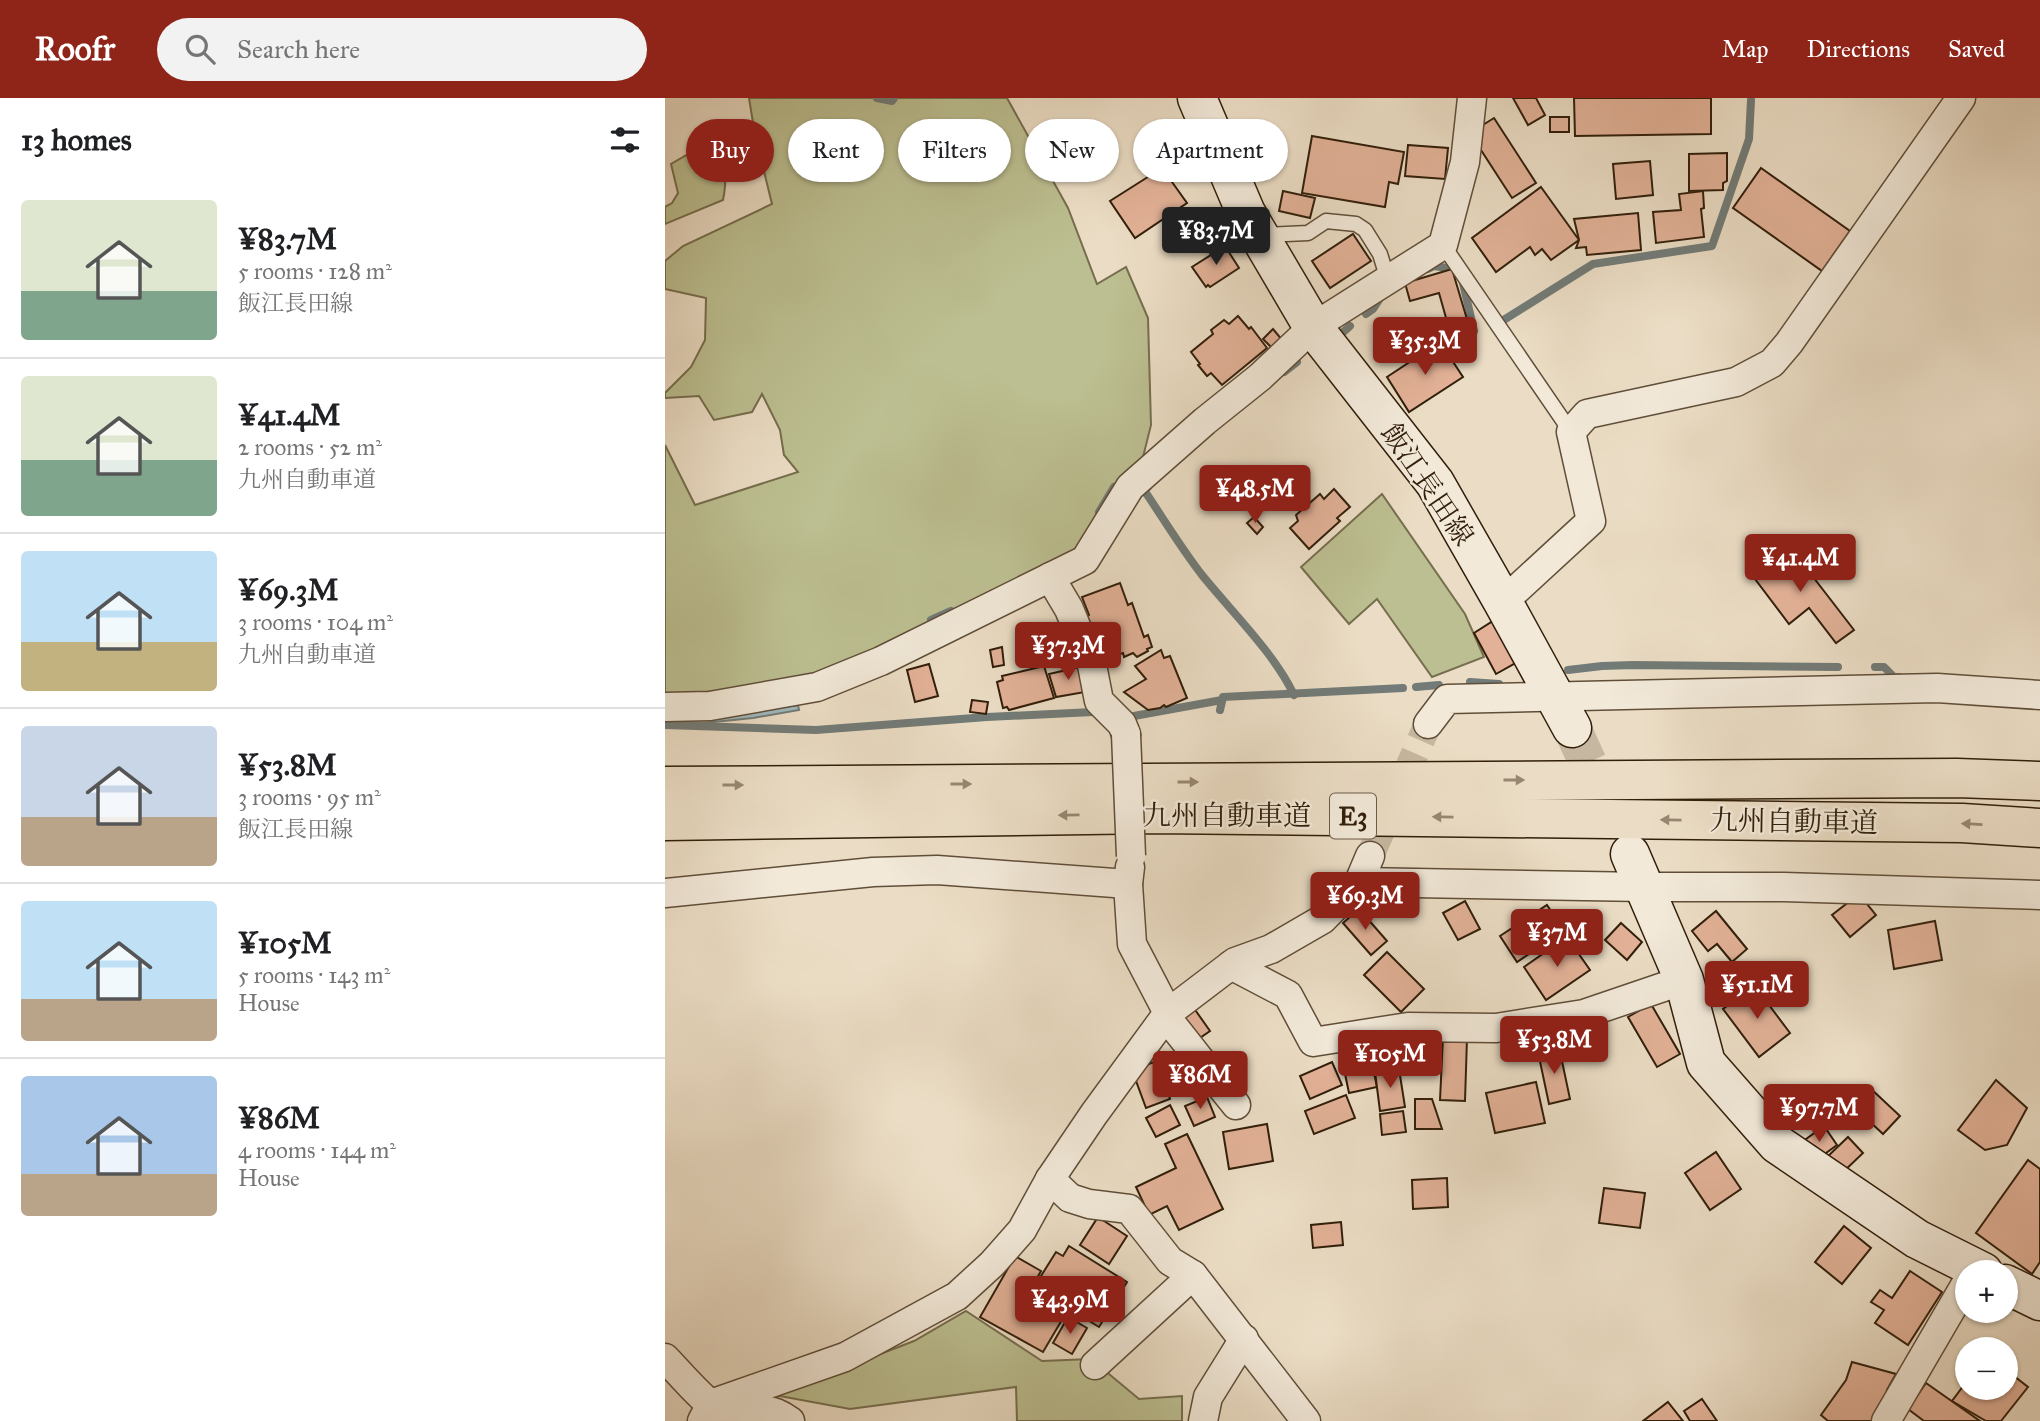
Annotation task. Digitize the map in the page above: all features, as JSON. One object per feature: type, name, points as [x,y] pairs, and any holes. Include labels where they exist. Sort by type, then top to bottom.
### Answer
[{"type":"highway","name":"九州自動車道","points":[[665,786],[1957,778],[2040,781]]},
{"type":"highway","name":"九州自動車道","points":[[665,821],[1157,814],[1962,823],[2040,828]]},
{"type":"main road","name":"飯江長田線","points":[[1197,98],[1246,213],[1313,327],[1435,483],[1563,712]]},
{"type":"main road","points":[[1637,871],[1683,979],[1706,1063],[1777,1144],[1917,1239],[1955,1261]]},
{"type":"main road","points":[[2018,1292],[2040,1301]]},
{"type":"street","points":[[665,707],[710,706],[817,687],[881,661],[1085,560],[1130,487],[1205,421],[1260,377],[1313,327],[1443,245],[1465,162],[1472,98]]},
{"type":"street","points":[[1503,602],[1591,522],[1571,432],[1587,414],[1736,382],[1772,363],[1789,344],[1961,98]]},
{"type":"street","points":[[1050,578],[1069,609],[1092,665],[1099,701],[1122,724],[1126,734],[1131,856],[1128,884],[1132,944],[1167,1015],[1236,1105]]},
{"type":"street","points":[[1428,724],[1447,699],[1563,712],[1937,688],[2040,695]]},
{"type":"street","points":[[706,1413],[845,1357],[957,1296],[992,1264],[1022,1230],[1050,1179],[1167,1015],[1235,962],[1271,948],[1323,919],[1359,882],[1370,856]]},
{"type":"street","points":[[665,893],[873,872],[924,870],[1128,884]]},
{"type":"street","points":[[1359,882],[1637,871],[1784,887],[2040,895]]},
{"type":"street","points":[[1231,965],[1289,995],[1313,1042],[1408,1027],[1496,1028],[1584,1014],[1683,979]]},
{"type":"street","points":[[1050,1179],[1070,1198],[1089,1204],[1129,1209],[1170,1261],[1193,1275],[1306,1421]]},
{"type":"street","points":[[1095,1365],[1193,1275]]},
{"type":"street","points":[[1886,1421],[1955,1316]]},
{"type":"street","points":[[1203,1421],[1208,1397],[1244,1339]]},
{"type":"street","points":[[665,1358],[706,1413]]},
{"type":"street","points":[[706,1413],[732,1415],[753,1410],[774,1411],[790,1421]]},
{"type":"lane","points":[[1259,235],[1308,233],[1327,221],[1356,224],[1365,230],[1380,254],[1390,278]]},
{"type":"lane","points":[[1443,245],[1571,432]]},
{"type":"green space","points":[[749,98],[1007,98],[1025,130],[1025,182],[1054,182],[1068,208],[1097,284],[1126,267],[1148,318],[1151,425],[1142,461],[1078,554],[879,650],[791,684],[665,696],[665,445],[695,505],[798,472],[784,455],[780,430],[762,394],[752,412],[714,420],[699,396],[665,398],[665,393],[691,367],[705,340],[706,298],[665,289],[665,261],[683,246],[772,204],[767,182],[774,182],[774,119],[752,119]]},
{"type":"green space","points":[[686,155],[686,182],[725,182],[723,200],[665,224],[665,207],[672,203],[678,193],[671,164]]},
{"type":"green space","points":[[1382,494],[1465,614],[1484,657],[1432,677],[1377,599],[1349,624],[1301,567]]},
{"type":"green space","points":[[966,1311],[1042,1361],[1091,1359],[1139,1399],[1182,1396],[1182,1421],[1017,1421],[1016,1387],[850,1409],[774,1395],[914,1341]]},
{"type":"water","points":[[798,705],[799,710],[753,718],[665,727],[665,722]]},
{"type":"building","points":[[1513,98],[1536,98],[1545,115],[1528,125]]},
{"type":"building","points":[[1574,98],[1711,98],[1711,134],[1575,136]]},
{"type":"building","points":[[1550,117],[1569,117],[1569,132],[1550,132]]},
{"type":"building","points":[[1494,118],[1536,183],[1512,198],[1470,133]]},
{"type":"building","points":[[1312,136],[1404,152],[1398,184],[1389,182],[1385,207],[1302,193]]},
{"type":"building","points":[[1408,145],[1448,148],[1445,179],[1405,176]]},
{"type":"building","points":[[1727,153],[1727,181],[1723,183],[1723,190],[1689,191],[1689,154]]},
{"type":"building","points":[[1650,161],[1653,195],[1616,199],[1613,164]]},
{"type":"building","points":[[1761,168],[1850,231],[1822,271],[1733,208]]},
{"type":"building","points":[[1140,182],[1172,182],[1187,203],[1135,238],[1110,201]]},
{"type":"building","points":[[1541,187],[1579,240],[1551,260],[1542,249],[1535,255],[1530,247],[1496,272],[1472,238]]},
{"type":"building","points":[[1283,191],[1315,198],[1310,218],[1279,211]]},
{"type":"building","points":[[1703,191],[1704,208],[1701,209],[1704,237],[1656,243],[1653,212],[1681,210],[1679,194]]},
{"type":"building","points":[[1638,213],[1641,250],[1587,255],[1586,247],[1576,248],[1579,240],[1574,219]]},
{"type":"building","points":[[1353,234],[1371,261],[1330,288],[1312,261]]},
{"type":"building","points":[[1225,246],[1239,268],[1206,287],[1192,267]]},
{"type":"building","points":[[1452,269],[1469,326],[1450,332],[1439,293],[1410,301],[1405,283]]},
{"type":"building","points":[[1238,316],[1249,329],[1251,327],[1267,348],[1222,385],[1211,373],[1207,376],[1191,352],[1213,334],[1211,330],[1224,320],[1229,324]]},
{"type":"building","points":[[1273,329],[1283,341],[1273,349],[1263,339]]},
{"type":"building","points":[[1440,342],[1463,377],[1409,412],[1387,377]]},
{"type":"building","points":[[1334,489],[1350,507],[1337,518],[1340,521],[1309,549],[1290,528],[1298,521],[1296,515],[1320,494],[1324,499]]},
{"type":"building","points":[[1254,517],[1263,527],[1257,534],[1247,523]]},
{"type":"building","points":[[1790,547],[1854,630],[1836,643],[1809,608],[1789,624],[1752,575]]},
{"type":"building","points":[[1120,583],[1128,605],[1132,603],[1144,637],[1148,635],[1152,647],[1137,657],[1133,653],[1124,657],[1123,653],[1107,659],[1100,640],[1096,642],[1085,618],[1089,615],[1082,597]]},
{"type":"building","points":[[1496,619],[1519,661],[1496,674],[1474,633]]},
{"type":"building","points":[[1002,647],[1004,665],[993,667],[990,650]]},
{"type":"building","points":[[1161,650],[1164,658],[1170,656],[1187,698],[1166,707],[1164,705],[1148,710],[1124,692],[1146,679],[1135,666]]},
{"type":"building","points":[[929,664],[938,696],[915,702],[907,670]]},
{"type":"building","points":[[1044,666],[1054,698],[1009,710],[1007,707],[1003,708],[997,682],[1003,680],[1002,676]]},
{"type":"building","points":[[1080,667],[1085,692],[1056,697],[1049,674]]},
{"type":"building","points":[[972,700],[988,702],[986,714],[970,712]]},
{"type":"building","points":[[1859,894],[1876,915],[1850,937],[1832,915]]},
{"type":"building","points":[[1465,901],[1480,929],[1458,940],[1443,913]]},
{"type":"building","points":[[1547,905],[1564,931],[1517,962],[1500,936]]},
{"type":"building","points":[[1359,909],[1387,941],[1371,955],[1343,923]]},
{"type":"building","points":[[1716,911],[1747,949],[1732,962],[1717,944],[1708,951],[1692,931]]},
{"type":"building","points":[[1935,921],[1942,960],[1894,969],[1888,930]]},
{"type":"building","points":[[1621,923],[1642,942],[1627,960],[1605,940]]},
{"type":"building","points":[[1567,937],[1590,970],[1546,1000],[1524,967]]},
{"type":"building","points":[[1387,952],[1424,989],[1401,1012],[1364,975]]},
{"type":"building","points":[[1754,985],[1790,1033],[1759,1057],[1723,1009]]},
{"type":"building","points":[[1191,1004],[1210,1031],[1191,1044],[1172,1017]]},
{"type":"building","points":[[1651,1004],[1680,1054],[1657,1067],[1628,1017]]},
{"type":"building","points":[[1443,1037],[1467,1038],[1465,1101],[1440,1100]]},
{"type":"building","points":[[1368,1044],[1377,1087],[1349,1093],[1340,1050]]},
{"type":"building","points":[[1559,1047],[1570,1099],[1549,1104],[1538,1052]]},
{"type":"building","points":[[1157,1061],[1170,1099],[1146,1108],[1132,1070]]},
{"type":"building","points":[[1332,1062],[1342,1085],[1310,1099],[1300,1076]]},
{"type":"building","points":[[1399,1069],[1405,1107],[1380,1111],[1375,1072]]},
{"type":"building","points":[[1996,1080],[2027,1108],[2007,1145],[1985,1150],[1958,1130]]},
{"type":"building","points":[[1536,1082],[1545,1123],[1495,1133],[1486,1093]]},
{"type":"building","points":[[1870,1088],[1900,1116],[1883,1134],[1853,1106]]},
{"type":"building","points":[[1346,1095],[1355,1118],[1314,1134],[1305,1111]]},
{"type":"building","points":[[1207,1097],[1215,1117],[1194,1126],[1185,1106]]},
{"type":"building","points":[[1415,1099],[1432,1099],[1442,1129],[1415,1129]]},
{"type":"building","points":[[1170,1105],[1180,1125],[1156,1137],[1146,1118]]},
{"type":"building","points":[[1403,1111],[1406,1132],[1382,1135],[1380,1114]]},
{"type":"building","points":[[1267,1124],[1273,1161],[1229,1169],[1223,1132]]},
{"type":"building","points":[[1824,1126],[1837,1145],[1815,1161],[1802,1142]]},
{"type":"building","points":[[1187,1134],[1223,1209],[1179,1230],[1167,1206],[1149,1215],[1136,1187],[1176,1168],[1165,1144]]},
{"type":"building","points":[[1848,1137],[1863,1153],[1840,1175],[1825,1159]]},
{"type":"building","points":[[1716,1152],[1741,1189],[1710,1210],[1685,1173]]},
{"type":"building","points":[[2028,1160],[2040,1169],[2040,1262],[2032,1274],[2018,1264],[2018,1260],[2013,1260],[1976,1233]]},
{"type":"building","points":[[1447,1178],[1448,1207],[1413,1209],[1412,1180]]},
{"type":"building","points":[[1604,1188],[1645,1193],[1640,1228],[1599,1223]]},
{"type":"building","points":[[1098,1217],[1127,1236],[1109,1264],[1080,1245]]},
{"type":"building","points":[[1341,1222],[1343,1245],[1313,1248],[1311,1225]]},
{"type":"building","points":[[1844,1226],[1871,1248],[1842,1284],[1815,1262]]},
{"type":"building","points":[[1069,1246],[1127,1282],[1099,1327],[1043,1293],[1050,1282],[1041,1276],[1056,1252],[1063,1256]]},
{"type":"building","points":[[1015,1256],[1041,1271],[1023,1303],[1029,1307],[1035,1295],[1066,1313],[1043,1352],[980,1317]]},
{"type":"building","points":[[1910,1271],[1942,1292],[1908,1345],[1875,1323],[1884,1310],[1871,1302],[1880,1290],[1892,1298]]},
{"type":"building","points":[[1068,1317],[1087,1328],[1072,1354],[1053,1343]]},
{"type":"building","points":[[1852,1362],[1896,1374],[1887,1390],[1900,1398],[1882,1421],[1828,1421],[1821,1415],[1846,1380]]},
{"type":"building","points":[[2018,1379],[2028,1387],[2018,1400]]},
{"type":"building","points":[[1926,1383],[1980,1421],[1924,1421],[1908,1409]]},
{"type":"building","points":[[1955,1397],[1955,1400],[2018,1400],[2001,1421],[1986,1421],[1952,1401]]},
{"type":"building","points":[[1702,1399],[1717,1421],[1690,1421],[1684,1411]]},
{"type":"building","points":[[1668,1402],[1683,1421],[1643,1421]]},
{"type":"waterway","points":[[877,98],[892,101],[894,98]]},
{"type":"waterway","points":[[1502,321],[1593,264],[1712,246],[1749,139],[1751,100]]},
{"type":"waterway","points":[[1428,269],[1434,266],[1460,270],[1474,331]]},
{"type":"waterway","points":[[1366,314],[1373,309],[1382,295]]},
{"type":"waterway","points":[[1340,335],[1350,326]]},
{"type":"waterway","points":[[1284,372],[1297,362]]},
{"type":"waterway","points":[[1099,512],[1114,487]]},
{"type":"waterway","points":[[1148,487],[1144,490],[1187,554],[1276,664],[1294,695]]},
{"type":"waterway","points":[[931,620],[951,611]]},
{"type":"waterway","points":[[1568,670],[1633,665],[1838,667]]},
{"type":"waterway","points":[[1875,667],[1884,667],[1895,678],[1899,677]]},
{"type":"waterway","points":[[1470,682],[1499,684]]},
{"type":"waterway","points":[[1416,687],[1439,685]]},
{"type":"waterway","points":[[1220,710],[1223,697],[1403,688]]},
{"type":"waterway","points":[[1134,716],[1222,700]]},
{"type":"waterway","points":[[665,725],[816,730],[1093,712]]},
{"type":"tunnel","points":[[1370,856],[1428,724]]},
{"type":"tunnel","points":[[1572,728],[1609,809]]}]
